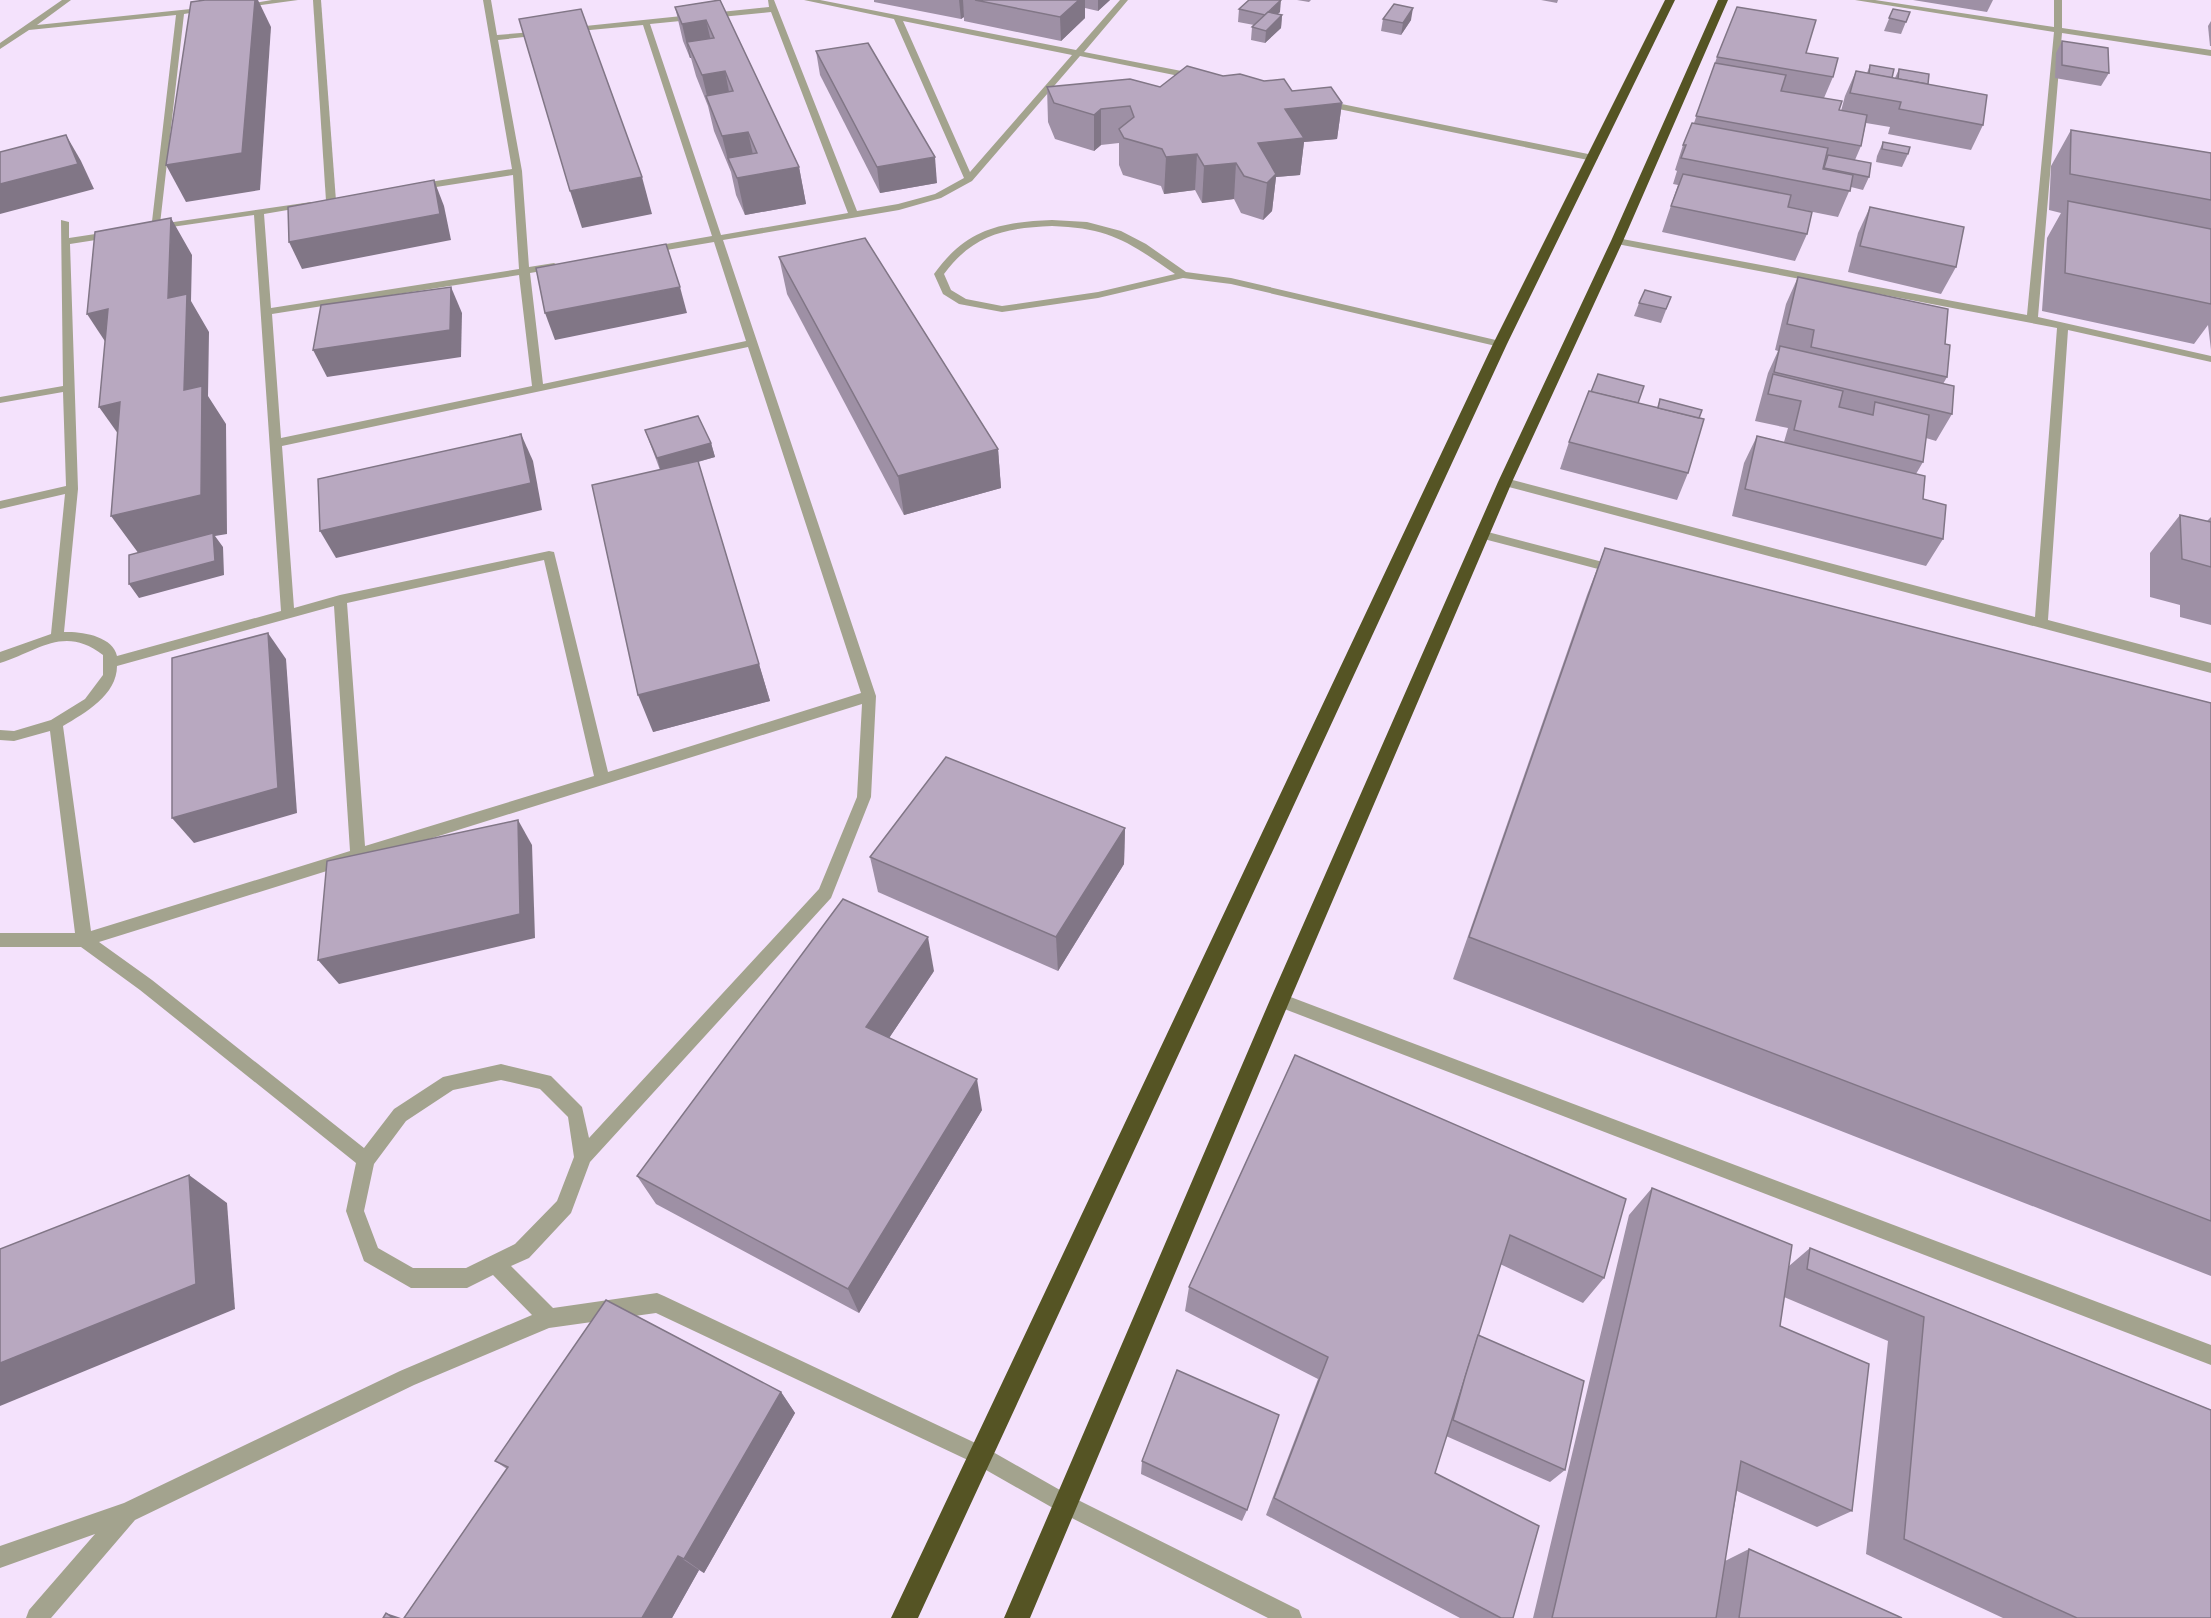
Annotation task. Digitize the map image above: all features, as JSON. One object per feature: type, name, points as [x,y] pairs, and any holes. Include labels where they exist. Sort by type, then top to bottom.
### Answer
[{"type":"highway","points":[[904,1618],[1500,345],[1670,0]]},
{"type":"highway","points":[[1017,1618],[1280,1000],[1484,535],[1505,482],[1617,241],[1723,0]]},
{"type":"street","points":[[0,47],[67,0]]},
{"type":"street","points":[[226,8],[294,0]]},
{"type":"street","points":[[317,0],[331,201]]},
{"type":"street","points":[[487,0],[517,171],[524,270],[538,388]]},
{"type":"street","points":[[808,0],[835,2],[897,17],[1208,79]]},
{"type":"street","points":[[638,252],[854,215],[938,196],[969,179],[1124,0]]},
{"type":"street","points":[[1859,0],[2211,53]]},
{"type":"street","points":[[2032,319],[2058,29],[2058,0]]},
{"type":"street","points":[[564,31],[646,23],[772,5],[854,215]]},
{"type":"street","points":[[27,28],[214,9]]},
{"type":"street","points":[[155,228],[180,13]]},
{"type":"street","points":[[897,17],[969,179]]},
{"type":"street","points":[[583,1157],[576,1113],[545,1082],[501,1072],[448,1083],[400,1115],[366,1160],[355,1211],[371,1254],[411,1278],[467,1278],[522,1251],[564,1208],[583,1157],[825,893],[864,797],[869,696],[646,23]]},
{"type":"street","points":[[494,38],[553,32]]},
{"type":"street","points":[[1313,101],[1593,158]]},
{"type":"street","points":[[401,190],[517,171]]},
{"type":"street","points":[[144,230],[343,199]]},
{"type":"street","points":[[259,212],[288,612]]},
{"type":"street","points":[[57,637],[72,489],[64,222]]},
{"type":"street","points":[[1183,275],[1120,234],[1095,226],[1059,223],[1019,226],[985,233],[952,256],[939,274],[947,292],[963,302],[1002,309],[1098,295],[1183,275],[1232,281],[1500,345]]},
{"type":"street","points":[[65,242],[121,233]]},
{"type":"street","points":[[1617,241],[2032,319],[2211,359]]},
{"type":"street","points":[[267,312],[569,263]]},
{"type":"street","points":[[2041,623],[2063,326]]},
{"type":"street","points":[[276,443],[752,344]]},
{"type":"street","points":[[0,400],[69,388]]},
{"type":"street","points":[[1505,482],[2211,668]]},
{"type":"street","points":[[0,505],[72,489]]},
{"type":"street","points":[[1484,535],[1634,574]]},
{"type":"street","points":[[110,663],[288,612],[549,555],[602,779]]},
{"type":"street","points":[[340,600],[358,855]]},
{"type":"street","points":[[0,658],[19,648],[57,637],[90,639],[110,653],[110,676],[90,703],[56,724],[14,736],[0,735]]},
{"type":"street","points":[[0,940],[84,940],[869,696]]},
{"type":"street","points":[[56,724],[84,940],[146,985],[366,1160]]},
{"type":"street","points":[[1280,1000],[2211,1355]]},
{"type":"street","points":[[495,1264],[549,1318]]},
{"type":"street","points":[[0,1557],[128,1512],[407,1378],[549,1318],[657,1303],[979,1455],[1067,1505],[1291,1618]]},
{"type":"street","points":[[37,1618],[128,1512]]},
{"type":"building","points":[[255,0],[242,153],[166,165],[191,2]]},
{"type":"building","points":[[720,0],[799,167],[737,178],[728,158],[757,153],[748,132],[722,136],[706,96],[733,91],[725,71],[702,75],[687,42],[714,38],[706,20],[682,24],[675,7]]},
{"type":"building","points":[[975,0],[1079,0],[1060,17]]},
{"type":"building","points":[[1249,0],[1281,0],[1265,15],[1239,9]]},
{"type":"building","points":[[1394,4],[1413,8],[1403,23],[1383,19]]},
{"type":"building","points":[[1737,7],[1816,20],[1806,53],[1838,58],[1833,77],[1717,57]]},
{"type":"building","points":[[581,9],[642,177],[570,191],[519,19]]},
{"type":"building","points":[[1893,9],[1910,12],[1906,22],[1889,18]]},
{"type":"building","points":[[1268,12],[1282,15],[1266,31],[1252,27]]},
{"type":"building","points":[[2062,41],[2108,48],[2109,73],[2062,65]]},
{"type":"building","points":[[868,43],[935,157],[877,167],[816,51]]},
{"type":"building","points":[[1715,63],[1786,75],[1781,91],[1842,101],[1839,110],[1867,115],[1861,146],[1696,116]]},
{"type":"building","points":[[1870,65],[1894,69],[1892,78],[1869,74]]},
{"type":"building","points":[[1187,66],[1223,76],[1240,74],[1264,81],[1284,79],[1292,91],[1331,87],[1342,103],[1285,109],[1304,138],[1258,143],[1276,174],[1267,183],[1244,176],[1236,163],[1204,166],[1197,154],[1166,157],[1162,149],[1124,138],[1119,129],[1134,117],[1130,106],[1101,109],[1094,115],[1054,103],[1047,87],[1130,79],[1160,87]]},
{"type":"building","points":[[1899,69],[1929,74],[1928,84],[1898,79]]},
{"type":"building","points":[[1856,71],[1987,95],[1983,125],[1899,109],[1901,102],[1850,93]]},
{"type":"building","points":[[1692,123],[1828,148],[1823,169],[1853,175],[1850,191],[1681,158],[1686,145],[1683,145]]},
{"type":"building","points":[[2071,130],[2211,153],[2211,200],[2070,174]]},
{"type":"building","points":[[66,135],[78,164],[0,184],[0,152]]},
{"type":"building","points":[[1883,142],[1910,147],[1908,154],[1882,149]]},
{"type":"building","points":[[1828,155],[1871,163],[1869,177],[1824,168]]},
{"type":"building","points":[[1683,174],[1791,195],[1788,207],[1812,212],[1807,234],[1671,206]]},
{"type":"building","points":[[434,180],[440,214],[289,242],[288,207]]},
{"type":"building","points":[[2068,201],[2211,229],[2211,304],[2065,273]]},
{"type":"building","points":[[1870,207],[1964,227],[1956,267],[1860,246]]},
{"type":"building","points":[[171,218],[168,298],[187,294],[184,390],[202,386],[201,495],[111,516],[120,402],[99,407],[108,309],[87,314],[95,232]]},
{"type":"building","points":[[865,238],[998,449],[898,476],[779,257]]},
{"type":"building","points":[[666,244],[680,287],[545,313],[536,268]]},
{"type":"building","points":[[1798,277],[1948,309],[1945,344],[1950,345],[1947,377],[1811,347],[1814,330],[1787,324]]},
{"type":"building","points":[[451,287],[450,330],[313,350],[321,305]]},
{"type":"building","points":[[1645,290],[1671,297],[1666,309],[1639,303]]},
{"type":"building","points":[[1780,346],[1954,386],[1952,414],[1774,372]]},
{"type":"building","points":[[1598,374],[1644,386],[1638,403],[1591,392]]},
{"type":"building","points":[[1773,374],[1843,391],[1839,407],[1873,415],[1875,402],[1929,415],[1923,462],[1794,430],[1801,401],[1768,394]]},
{"type":"building","points":[[1589,391],[1704,419],[1688,473],[1569,442]]},
{"type":"building","points":[[1660,399],[1702,410],[1699,418],[1658,408]]},
{"type":"building","points":[[698,416],[711,443],[657,458],[645,430]]},
{"type":"building","points":[[521,434],[531,483],[320,531],[318,479]]},
{"type":"building","points":[[1757,436],[1925,476],[1923,499],[1946,505],[1943,539],[1745,489]]},
{"type":"building","points":[[698,461],[759,664],[638,695],[592,485]]},
{"type":"building","points":[[2180,515],[2211,522],[2211,567],[2182,559]]},
{"type":"building","points":[[213,533],[215,561],[129,584],[129,555]]},
{"type":"building","points":[[1605,548],[2211,703],[2211,1221],[1469,937]]},
{"type":"building","points":[[268,633],[278,788],[172,818],[172,658]]},
{"type":"building","points":[[946,757],[1125,828],[1056,937],[870,857]]},
{"type":"building","points":[[518,820],[520,914],[318,960],[327,861]]},
{"type":"building","points":[[843,899],[928,937],[866,1027],[977,1079],[848,1289],[637,1176]]},
{"type":"building","points":[[1295,1055],[1626,1199],[1604,1278],[1510,1235],[1435,1473],[1539,1526],[1513,1618],[1501,1618],[1274,1498],[1328,1357],[1189,1287]]},
{"type":"building","points":[[189,1175],[196,1284],[0,1363],[0,1249]]},
{"type":"building","points":[[1652,1188],[1792,1245],[1780,1326],[1869,1364],[1852,1511],[1741,1461],[1716,1618],[1552,1618]]},
{"type":"building","points":[[1810,1248],[2211,1410],[2211,1618],[2077,1618],[1904,1539],[1924,1317],[1807,1269]]},
{"type":"building","points":[[606,1300],[781,1392],[684,1559],[678,1556],[642,1618],[404,1618],[508,1467],[495,1461]]},
{"type":"building","points":[[1478,1335],[1584,1381],[1565,1470],[1453,1420]]},
{"type":"building","points":[[1177,1370],[1279,1415],[1247,1510],[1142,1461]]},
{"type":"building","points":[[1749,1549],[1902,1618],[1739,1618]]},
{"type":"building","points":[[386,1613],[393,1618],[383,1618]]}]
